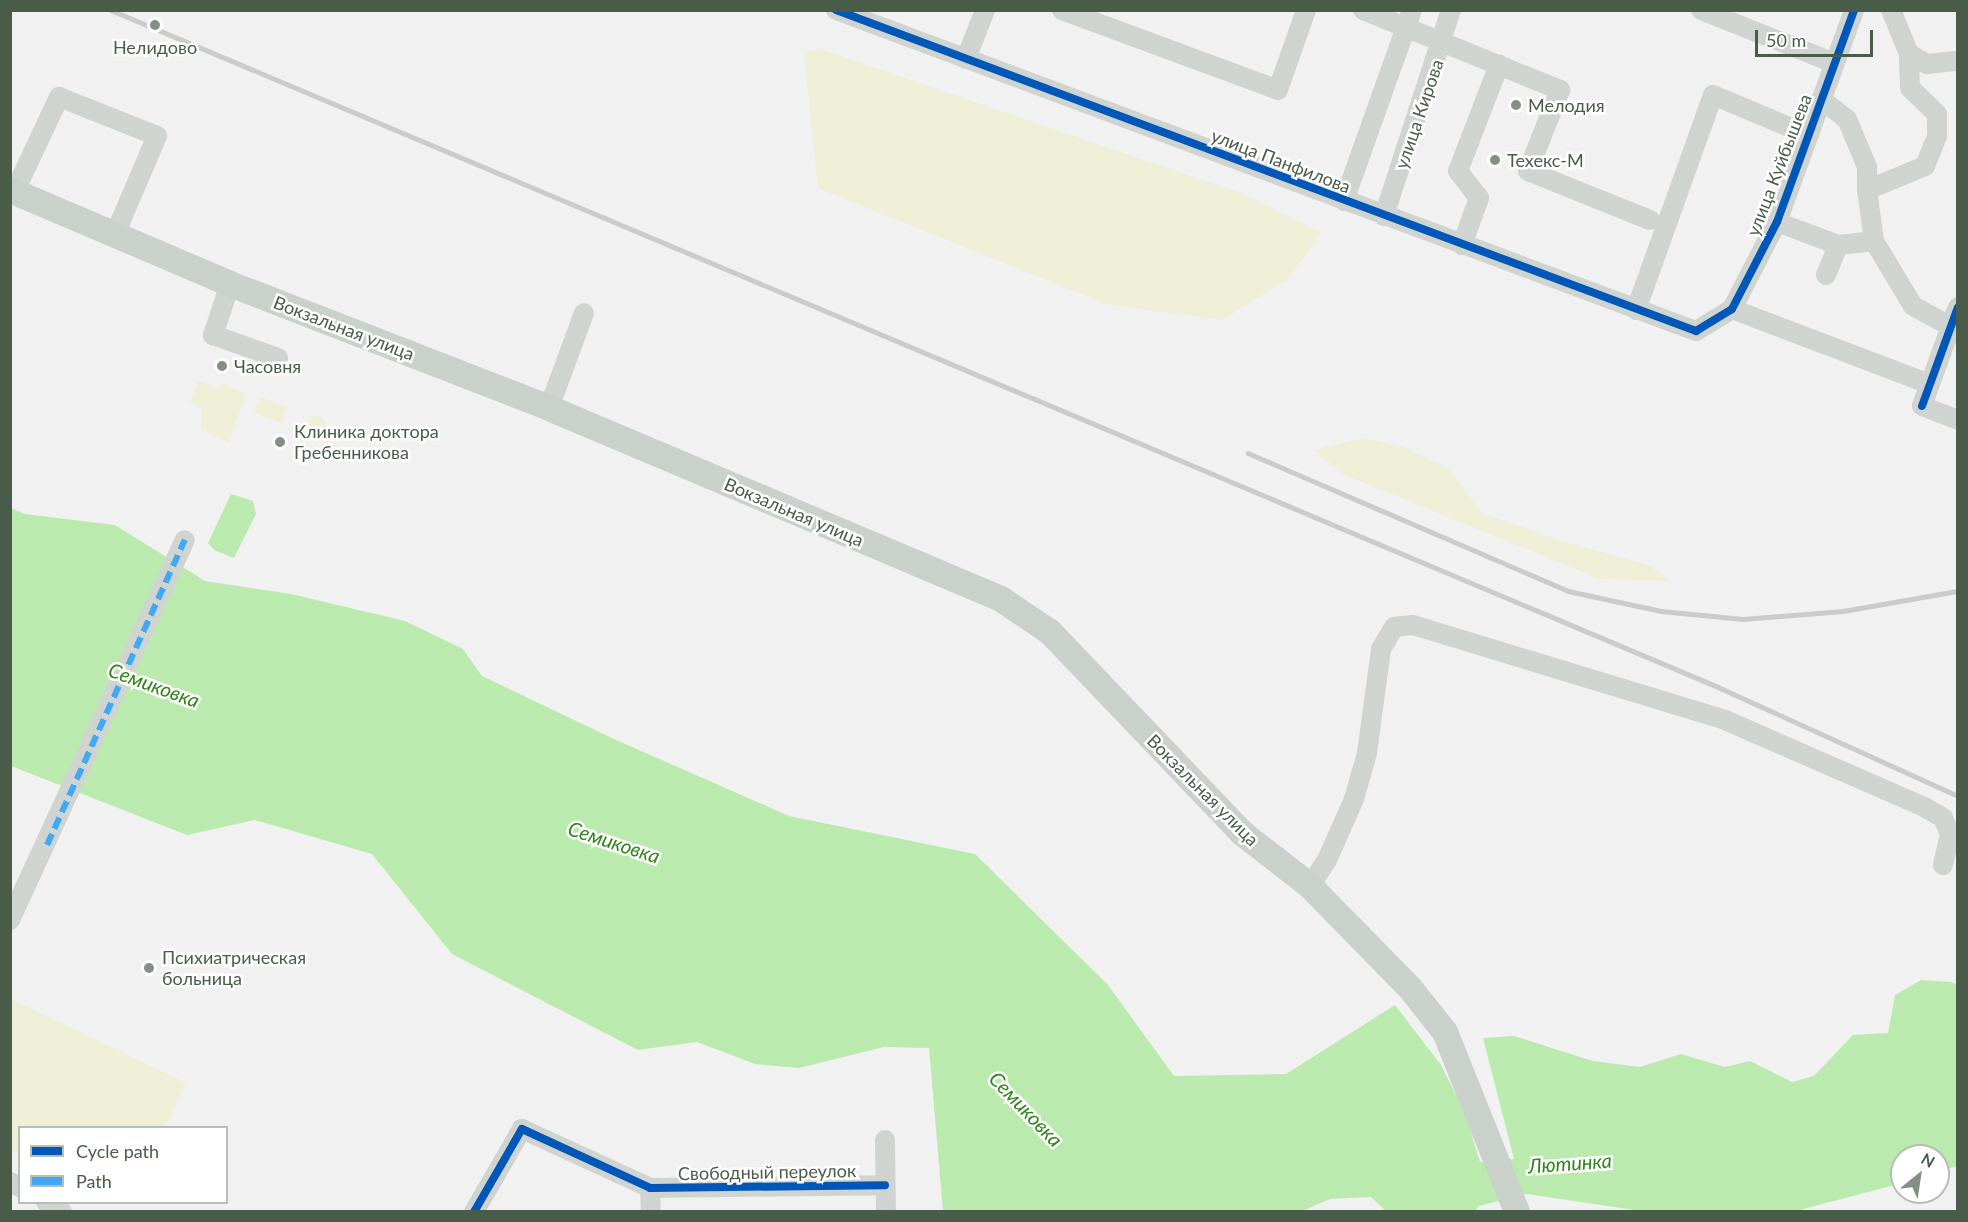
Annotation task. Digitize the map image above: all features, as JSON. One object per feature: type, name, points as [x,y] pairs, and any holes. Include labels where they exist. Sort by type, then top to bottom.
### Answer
[{"type":"main road","name":"Вокзальная улица","points":[[13,190],[231,284],[549,408],[1001,599],[1050,632],[1242,833],[1310,886],[1410,988],[1445,1032],[1517,1212]]},
{"type":"street","name":"улица Панфилова","points":[[836,10],[1636,310],[1696,331],[1716,322]]},
{"type":"street","points":[[966,59],[985,10]]},
{"type":"street","points":[[1062,10],[1278,90],[1306,10]]},
{"type":"street","points":[[1363,10],[1410,19],[1444,41],[1560,90],[1528,171],[1650,220]]},
{"type":"street","name":"улица Кирова","points":[[1384,216],[1444,41],[1451,10]]},
{"type":"street","points":[[1701,10],[1834,63]]},
{"type":"street","name":"улица Куйбышева","points":[[1716,322],[1732,309],[1777,222],[1854,10]]},
{"type":"street","points":[[1867,190],[1925,166],[1936,136],[1937,114],[1910,88],[1909,54],[1891,11],[1875,10]]},
{"type":"street","points":[[1344,201],[1410,19]]},
{"type":"street","points":[[1909,54],[1927,64],[1958,61]]},
{"type":"street","points":[[1462,245],[1479,198],[1458,171],[1499,65]]},
{"type":"street","points":[[1636,310],[1713,95],[1808,135]]},
{"type":"street","points":[[13,190],[59,97],[157,136],[115,234]]},
{"type":"street","points":[[1821,99],[1847,119],[1867,167],[1867,190],[1874,241],[1912,306],[1950,326]]},
{"type":"street","points":[[1777,222],[1838,245],[1874,241]]},
{"type":"street","points":[[1826,275],[1838,245]]},
{"type":"street","points":[[231,284],[213,335],[278,358]]},
{"type":"street","points":[[1958,307],[1922,406],[1958,420]]},
{"type":"street","points":[[1732,309],[1929,384]]},
{"type":"street","points":[[549,408],[584,313]]},
{"type":"street","points":[[10,920],[47,845],[185,540]]},
{"type":"street","points":[[1310,886],[1328,860],[1354,799],[1367,753],[1381,649],[1394,627],[1413,625],[1725,720],[1926,808],[1943,818],[1950,834],[1944,866]]},
{"type":"street","points":[[474,1212],[522,1129],[650,1188],[651,1212]]},
{"type":"street","points":[[885,1140],[886,1212]]},
{"type":"street","name":"Свободный переулок","points":[[650,1188],[885,1185]]},
{"type":"street","points":[[48,1204],[62,1212]]},
{"type":"shaded area","points":[[823,50],[1241,193],[1321,233],[1289,278],[1222,320],[1106,304],[818,188],[804,52]]},
{"type":"shaded area","points":[[198,381],[218,389],[222,383],[246,394],[229,442],[201,430],[201,408],[190,403]]},
{"type":"shaded area","points":[[260,397],[287,407],[281,423],[254,413]]},
{"type":"shaded area","points":[[315,416],[323,419],[326,427],[323,435],[315,438],[307,435],[304,427],[307,419]]},
{"type":"shaded area","points":[[1364,438],[1406,448],[1449,469],[1482,513],[1565,542],[1649,565],[1670,581],[1600,579],[1345,475],[1313,450]]},
{"type":"shaded area","points":[[11,999],[186,1083],[165,1126],[18,1126],[18,1154],[11,1150]]},
{"type":"water","points":[[231,494],[253,501],[256,514],[234,558],[214,550],[208,543]]},
{"type":"water","points":[[10,508],[25,514],[115,525],[205,581],[291,594],[405,621],[463,649],[482,676],[614,739],[789,816],[975,854],[1108,985],[1174,1076],[1286,1074],[1395,1005],[1441,1065],[1465,1113],[1480,1162],[1514,1159],[1483,1038],[1514,1036],[1593,1061],[1640,1067],[1681,1054],[1725,1067],[1750,1061],[1792,1082],[1814,1076],[1853,1035],[1888,1033],[1895,995],[1921,980],[1951,982],[1958,985],[1957,1166],[1950,1168],[1950,1144],[1890,1144],[1890,1186],[1796,1211],[1641,1211],[1527,1194],[1479,1206],[1474,1212],[1386,1211],[1371,1197],[1330,1199],[1300,1212],[943,1211],[929,1048],[884,1047],[799,1068],[755,1064],[697,1042],[638,1050],[452,954],[372,854],[255,820],[187,835],[11,766]]},
{"type":"railway","points":[[111,10],[1718,687],[1958,796]]},
{"type":"railway","points":[[1248,453],[1568,591],[1661,611],[1743,619],[1843,611],[1958,591]]},
{"type":"marked path","points":[[47,845],[185,540]]},
{"type":"cycle path","points":[[836,10],[1696,331],[1732,309],[1777,222],[1854,10]]},
{"type":"cycle path","points":[[1922,406],[1958,307]]},
{"type":"cycle path","points":[[474,1212],[522,1129],[650,1188],[885,1185]]},
{"type":"place","name":"Нелидово","points":[[155,25]]},
{"type":"place","name":"Мелодия","points":[[1516,105]]},
{"type":"place","name":"Техекс-М","points":[[1495,160]]},
{"type":"place","name":"Часовня","points":[[222,366]]},
{"type":"place","name":"Клиника доктора Гребенникова","points":[[280,442]]},
{"type":"place","name":"Психиатрическая больница","points":[[149,968]]},
{"type":"water label","name":"Семиковка","points":[[154,685]]},
{"type":"water label","name":"Семиковка","points":[[614,842]]},
{"type":"water label","name":"Семиковка","points":[[1026,1109]]},
{"type":"water label","name":"Лютинка","points":[[1570,1163]]}]
